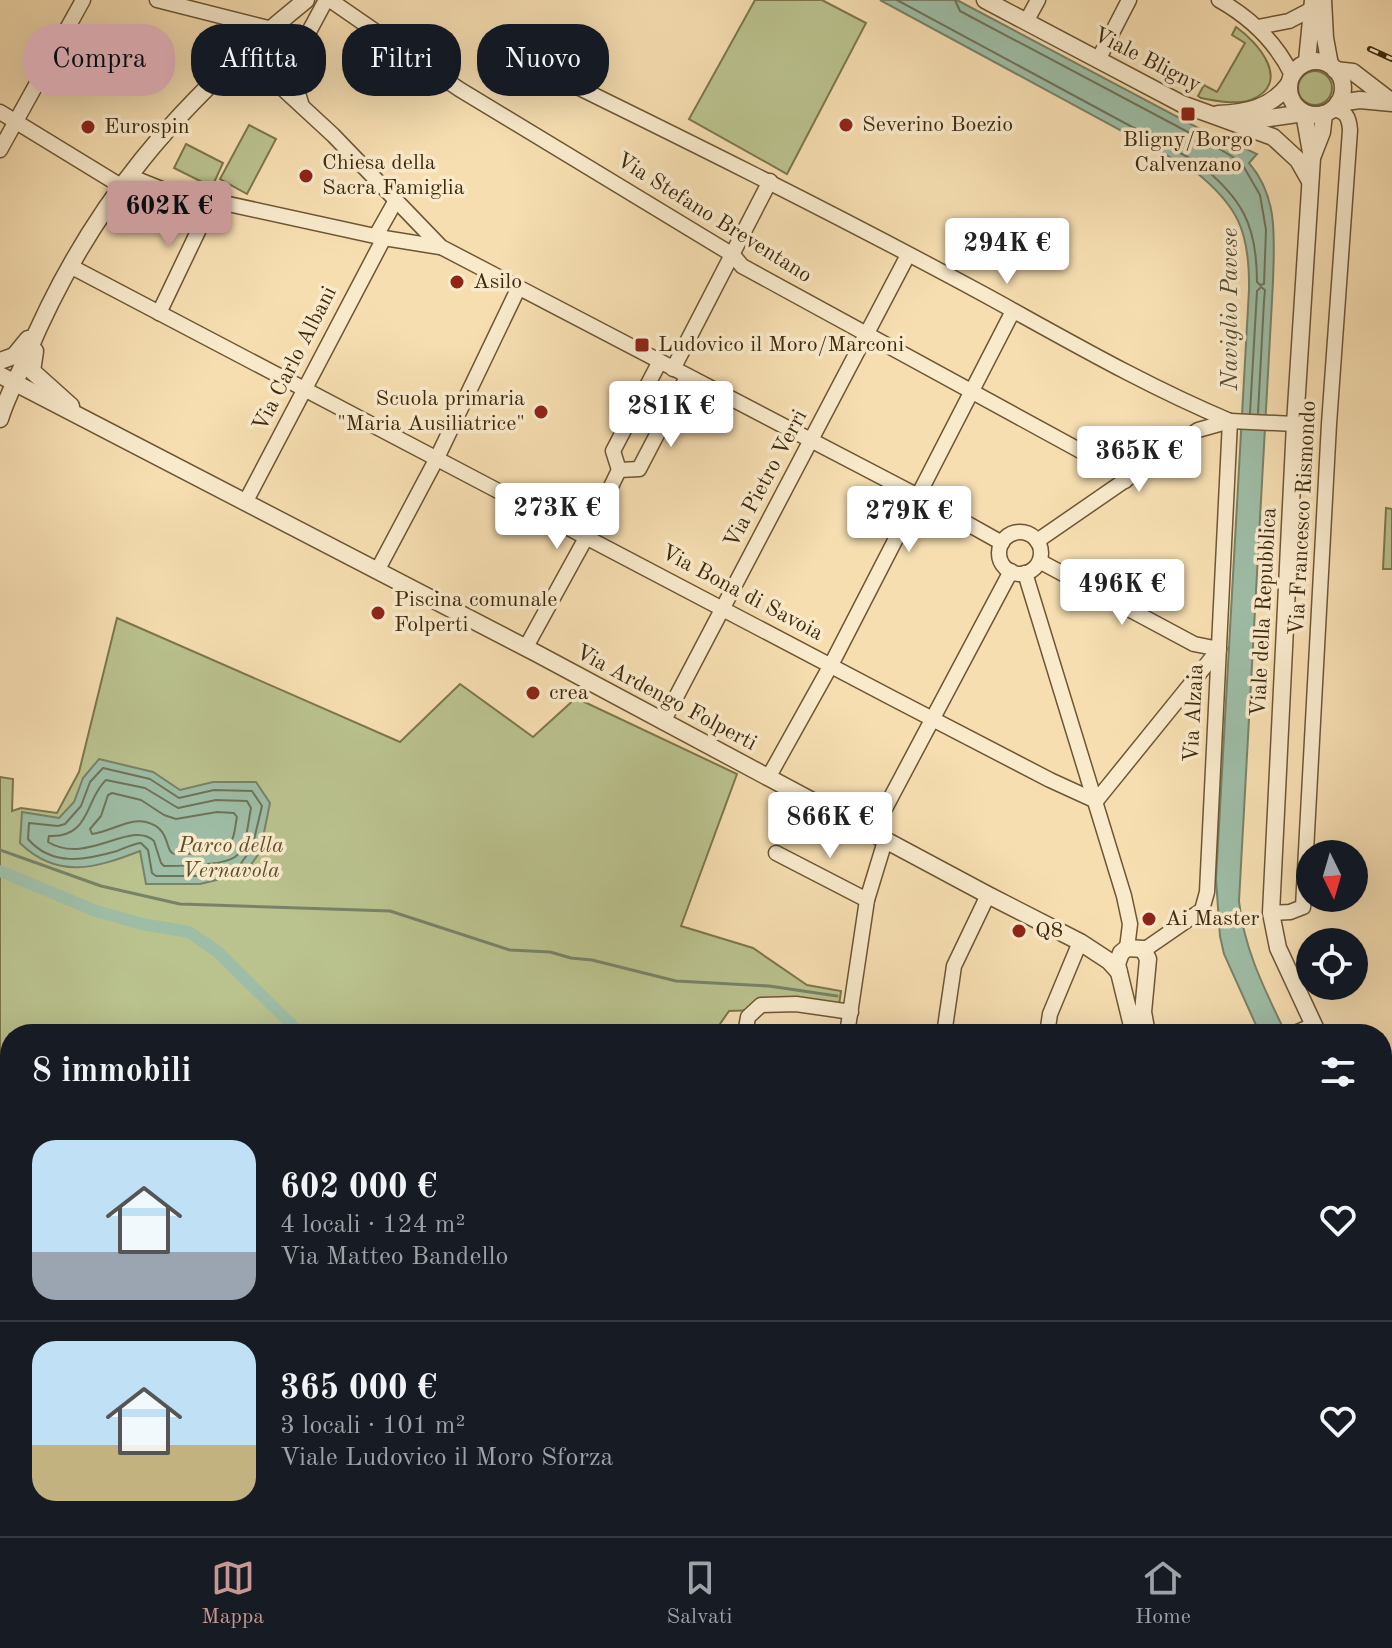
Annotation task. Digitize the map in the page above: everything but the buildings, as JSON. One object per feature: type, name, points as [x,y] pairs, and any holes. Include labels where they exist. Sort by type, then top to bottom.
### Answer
[{"type":"street","points":[[0,150],[83,0]]},
{"type":"street","points":[[157,0],[256,24]]},
{"type":"street","points":[[277,24],[306,0]]},
{"type":"street","points":[[315,24],[328,0]]},
{"type":"street","name":"Via Stefano Breventano","points":[[328,0],[459,89],[733,255],[742,266],[1121,473],[1125,481]]},
{"type":"street","name":"Viale Bligny","points":[[985,0],[1205,114],[1273,137],[1298,160],[1311,182]]},
{"type":"street","points":[[1026,22],[1038,0]]},
{"type":"street","points":[[1098,60],[1129,0]]},
{"type":"street","points":[[1219,0],[1258,27],[1284,58],[1291,80],[1292,101],[1304,113],[1312,158]]},
{"type":"street","points":[[1258,27],[1289,21],[1320,5]]},
{"type":"street","points":[[1291,80],[1307,61],[1320,5]]},
{"type":"street","points":[[1312,158],[1343,87],[1333,68],[1320,5]]},
{"type":"street","points":[[1307,61],[1353,72],[1392,102]]},
{"type":"street","name":"Viale Bligny","points":[[1205,114],[1231,114],[1265,106],[1281,95],[1291,80]]},
{"type":"street","points":[[1,410],[15,385],[39,325],[70,266],[125,181],[157,139],[200,96]]},
{"type":"street","points":[[289,96],[333,135],[441,247],[1002,543]]},
{"type":"street","points":[[301,96],[304,110]]},
{"type":"street","points":[[596,96],[770,181],[1192,406],[1234,421],[1295,424]]},
{"type":"street","points":[[1304,113],[1332,109],[1360,100],[1392,102]]},
{"type":"street","name":"Via Francesco Rismondo","points":[[1271,913],[1290,912],[1303,907],[1329,424],[1350,130],[1342,111],[1332,109]]},
{"type":"street","points":[[0,112],[125,181],[441,247]]},
{"type":"street","name":"Viale Bligny","points":[[1235,122],[1304,113]]},
{"type":"street","name":"Viale della Repubblica","points":[[1312,158],[1295,424],[1271,913],[1278,948],[1313,1024]]},
{"type":"street","points":[[526,647],[619,470],[613,451],[733,255],[770,181]]},
{"type":"street","points":[[159,313],[213,200]]},
{"type":"street","name":"Via Carlo Albani","points":[[246,501],[305,390],[395,202]]},
{"type":"street","name":"Via Pietro Verri","points":[[663,722],[908,255]]},
{"type":"street","name":"Via Bona di Savoia","points":[[70,266],[1050,780],[1096,801]]},
{"type":"street","points":[[377,571],[437,458],[518,289]]},
{"type":"street","points":[[768,778],[831,665],[1013,311]]},
{"type":"street","points":[[0,361],[14,356],[39,325]]},
{"type":"street","name":"Via Ardengo Folperti","points":[[39,325],[32,371],[85,419]]},
{"type":"street","name":"Via Ardengo Folperti","points":[[0,375],[526,647],[1080,942],[1098,952],[1119,972]]},
{"type":"street","points":[[619,470],[639,469],[687,377]]},
{"type":"street","points":[[1037,541],[1198,430],[1234,421]]},
{"type":"street","name":"Via Alzaia","points":[[1134,950],[1202,910],[1207,892],[1234,421]]},
{"type":"street","points":[[1041,562],[1037,541],[1022,532],[1009,536],[1002,543],[1000,557],[1018,572],[1096,801],[1124,896],[1138,923],[1134,950],[1117,964],[1132,1024]]},
{"type":"street","points":[[1041,562],[1194,644],[1219,649],[1096,801]]},
{"type":"street","points":[[849,1024],[879,837],[931,717],[1018,572],[1041,562]]},
{"type":"street","points":[[776,853],[867,900]]},
{"type":"street","points":[[945,1024],[954,966],[988,895]]},
{"type":"street","points":[[1048,1024],[1080,942]]},
{"type":"street","points":[[1134,950],[1148,959],[1143,1012],[1145,1024]]},
{"type":"street","name":"Via Ardengo Folperti","points":[[1098,952],[1134,950]]},
{"type":"street","points":[[747,1024],[748,1017],[761,1005],[796,1004],[851,1012]]},
{"type":"green space","points":[[755,0],[822,0],[866,23],[787,174],[689,119]]},
{"type":"green space","points":[[1236,27],[1254,42],[1268,63],[1271,73],[1269,84],[1263,93],[1251,100],[1226,102],[1201,98],[1198,96],[1204,85],[1217,92],[1245,43],[1232,35]]},
{"type":"green space","points":[[1315,71],[1327,76],[1332,88],[1327,100],[1315,105],[1303,100],[1298,88],[1303,76]]},
{"type":"green space","points":[[249,125],[276,139],[247,194],[220,179]]},
{"type":"green space","points":[[186,144],[223,163],[212,187],[174,168]]},
{"type":"green space","points":[[1386,508],[1392,509],[1392,569],[1383,569]]},
{"type":"green space","name":"Parco della Vernavola","points":[[117,618],[400,742],[460,684],[533,737],[576,698],[737,774],[681,926],[753,948],[807,985],[841,991],[838,1013],[787,1009],[729,1011],[720,1024],[0,1024],[0,777],[13,779],[12,811],[21,808],[57,813],[79,772]]},
{"type":"water","points":[[880,0],[957,0],[1223,141],[1239,154],[1244,148],[1257,154],[1249,163],[1266,190],[1273,220],[1274,250],[1239,901],[1251,953],[1281,1024],[1256,1024],[1224,954],[1220,936],[1216,879],[1249,269],[1244,235],[1231,208],[1192,169]]},
{"type":"water","points":[[99,759],[153,772],[180,790],[213,782],[256,782],[270,803],[260,852],[245,873],[200,884],[146,884],[140,851],[93,866],[78,867],[63,866],[34,855],[20,843],[22,812],[59,818],[74,802],[83,778]]},
{"type":"waterway","points":[[0,850],[101,886],[180,904],[390,911],[510,950],[550,952],[676,981],[769,986],[837,996]]},
{"type":"waterway","points":[[0,871],[96,911],[142,924],[189,932],[218,952],[291,1024]]},
{"type":"railway","points":[[1370,49],[1392,59]]},
{"type":"place","name":"Bligny/Borgo Calvenzano","points":[[1188,114]]},
{"type":"place","name":"Severino Boezio","points":[[846,125]]},
{"type":"place","name":"Eurospin","points":[[88,127]]},
{"type":"place","name":"Chiesa della Sacra Famiglia","points":[[306,176]]},
{"type":"place","name":"Asilo","points":[[457,282]]},
{"type":"place","name":"Ludovico il Moro/Marconi","points":[[642,345]]},
{"type":"place","name":"Scuola primaria \"Maria Ausiliatrice\"","points":[[541,412]]},
{"type":"place","name":"Piscina comunale Folperti","points":[[378,613]]},
{"type":"place","name":"crea","points":[[533,693]]},
{"type":"place","name":"Ai Master","points":[[1149,919]]},
{"type":"place","name":"Q8","points":[[1019,931]]},
{"type":"water label","name":"Naviglio Pavese","points":[[1231,309]]}]
